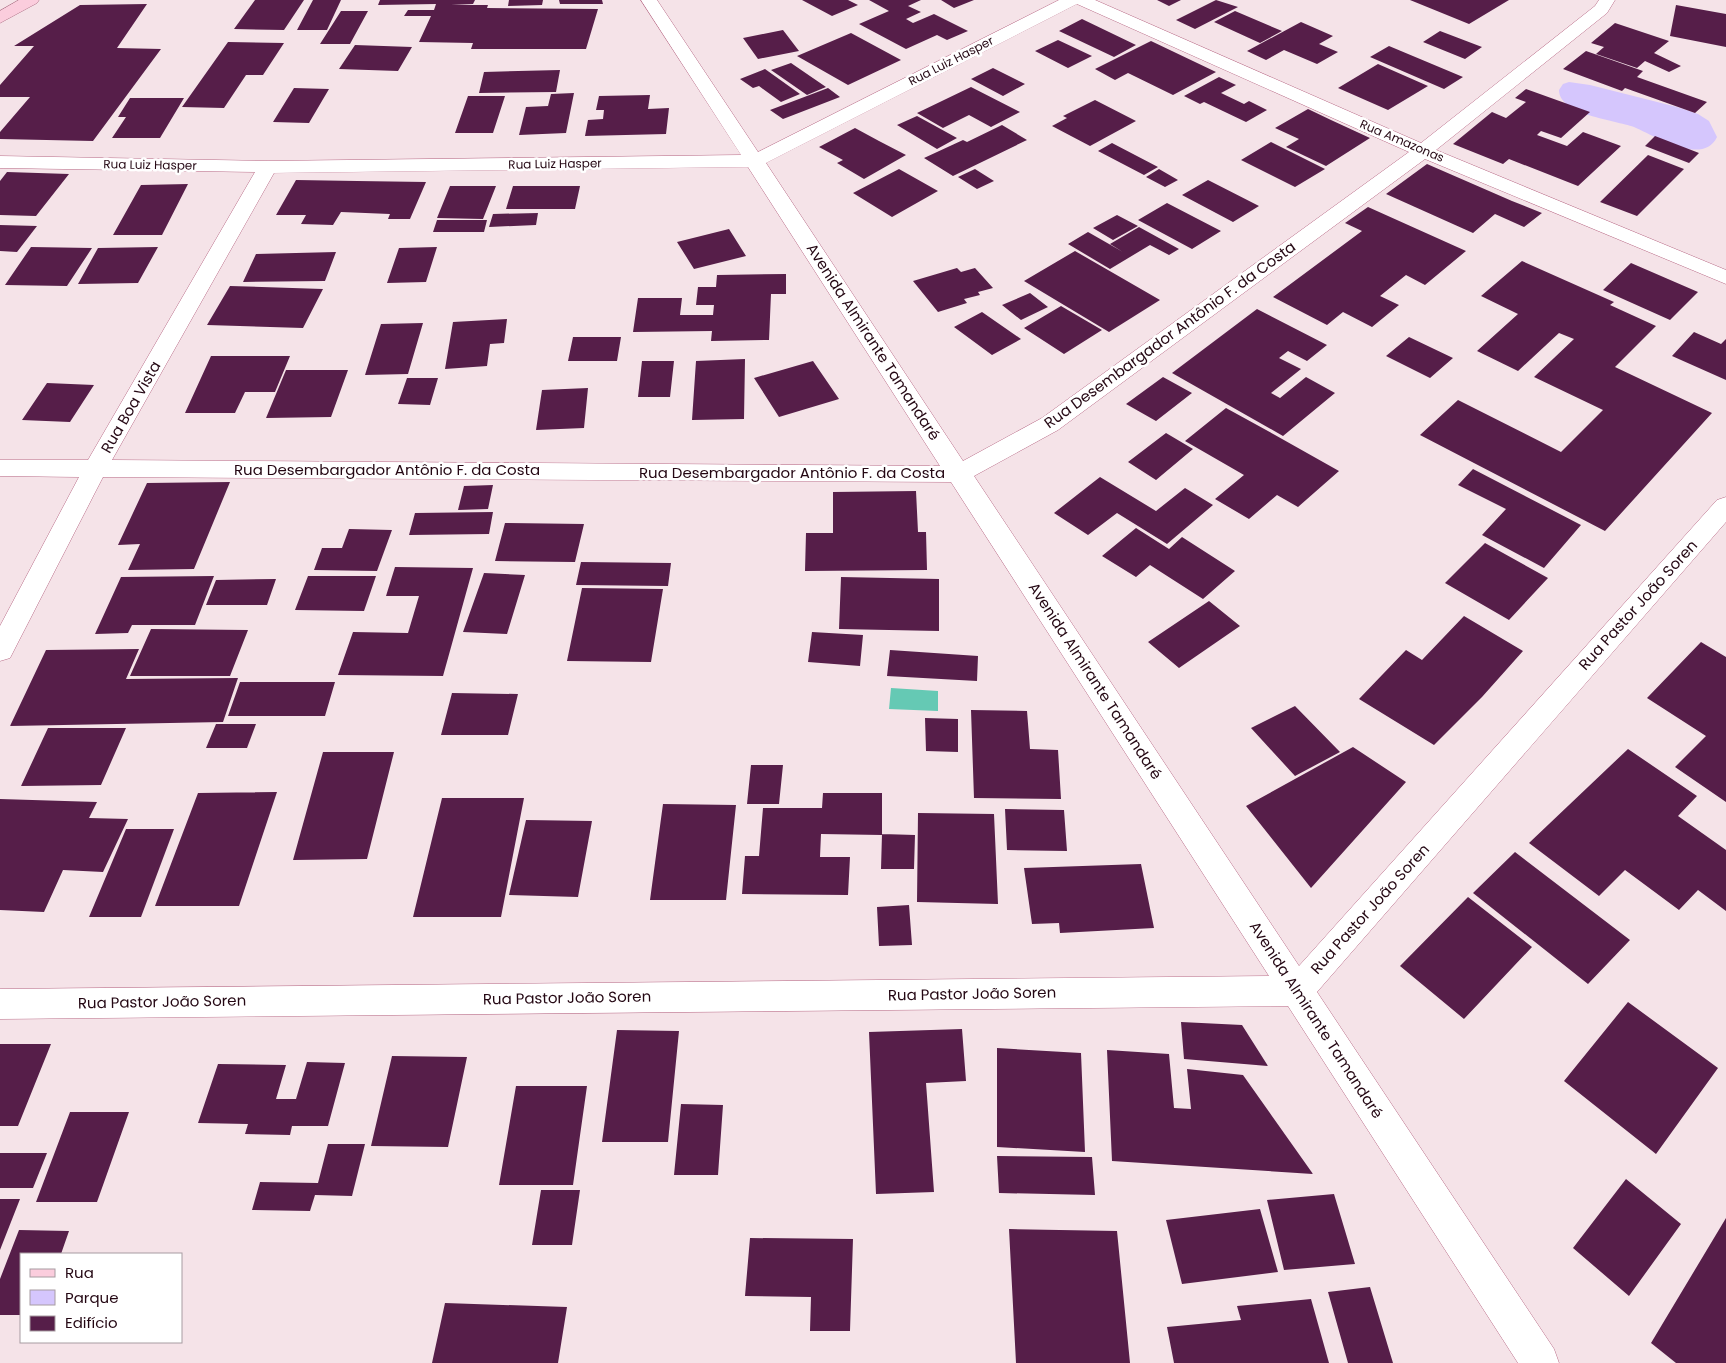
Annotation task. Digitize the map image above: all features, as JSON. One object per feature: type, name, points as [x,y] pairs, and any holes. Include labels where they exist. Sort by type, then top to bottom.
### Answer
[{"type":"main road","points":[[0,18],[32,0]]},
{"type":"street","name":"Avenida Almirante Tamandaré","points":[[649,0],[1540,1363]]},
{"type":"street","name":"Rua Luiz Hasper","points":[[0,162],[268,167],[755,161],[1072,0]]},
{"type":"street","name":"Rua Amazonas","points":[[1081,0],[1423,151],[1726,278]]},
{"type":"street","name":"Rua Desembargador Antônio F. da Costa","points":[[0,468],[959,474],[1050,424],[1423,151],[1601,9],[1607,0]]},
{"type":"street","name":"Rua Boa Vista","points":[[0,651],[96,468],[268,167]]},
{"type":"street","name":"Rua Pastor João Soren","points":[[0,1004],[1297,991],[1726,506]]},
{"type":"green space","points":[[1569,82],[1590,85],[1698,114],[1709,121],[1717,137],[1710,146],[1701,149],[1690,149],[1665,142],[1634,127],[1578,111],[1561,98],[1559,90],[1563,84]]},
{"type":"shaded area","points":[[891,688],[938,691],[938,711],[889,709]]},
{"type":"building","points":[[255,0],[304,0],[284,30],[234,29]]},
{"type":"building","points":[[313,0],[341,0],[327,30],[297,30]]},
{"type":"building","points":[[380,0],[475,0],[473,4],[451,5],[488,5],[487,8],[598,9],[586,49],[471,49],[473,43],[419,42],[431,16],[404,16],[408,10],[434,10],[436,4],[378,5]]},
{"type":"building","points":[[509,0],[543,0],[542,5],[508,6]]},
{"type":"building","points":[[559,0],[602,0],[603,4],[560,4]]},
{"type":"building","points":[[802,0],[848,0],[858,5],[832,16]]},
{"type":"building","points":[[869,0],[921,0],[908,6],[921,12],[906,19],[913,23],[934,14],[968,31],[947,40],[937,35],[906,49],[859,24],[889,11]]},
{"type":"building","points":[[941,0],[974,0],[954,8]]},
{"type":"building","points":[[1157,0],[1181,0],[1169,6]]},
{"type":"building","points":[[1216,0],[1238,7],[1195,29],[1176,20]]},
{"type":"building","points":[[1410,0],[1509,0],[1469,24]]},
{"type":"building","points":[[147,4],[117,48],[161,49],[93,141],[0,139],[0,132],[30,97],[0,97],[0,85],[34,46],[14,46],[80,5]]},
{"type":"building","points":[[1676,5],[1726,14],[1726,47],[1670,36]]},
{"type":"building","points":[[341,11],[368,11],[350,44],[320,44]]},
{"type":"building","points":[[1235,11],[1282,31],[1260,43],[1214,22]]},
{"type":"building","points":[[1082,19],[1136,45],[1114,57],[1059,31]]},
{"type":"building","points":[[1301,22],[1333,36],[1319,44],[1338,52],[1317,64],[1284,50],[1266,60],[1247,51]]},
{"type":"building","points":[[1615,23],[1669,41],[1654,53],[1681,66],[1669,72],[1645,61],[1637,68],[1596,54],[1604,47],[1591,43]]},
{"type":"building","points":[[783,30],[799,51],[758,59],[743,38]]},
{"type":"building","points":[[1440,31],[1482,47],[1465,59],[1423,42]]},
{"type":"building","points":[[851,33],[901,60],[848,85],[797,56]]},
{"type":"building","points":[[1058,40],[1092,56],[1068,68],[1035,51]]},
{"type":"building","points":[[1151,41],[1216,72],[1173,95],[1128,73],[1115,80],[1095,69]]},
{"type":"building","points":[[228,42],[284,43],[263,75],[246,75],[224,108],[182,107]]},
{"type":"building","points":[[355,45],[412,47],[398,71],[339,69]]},
{"type":"building","points":[[1389,46],[1463,77],[1444,89],[1370,57]]},
{"type":"building","points":[[1586,51],[1643,71],[1637,77],[1707,102],[1695,113],[1625,88],[1622,91],[1563,69]]},
{"type":"building","points":[[791,63],[826,87],[807,95],[771,70]]},
{"type":"building","points":[[1378,64],[1428,86],[1388,110],[1338,88]]},
{"type":"building","points":[[993,68],[1025,84],[1003,96],[971,79]]},
{"type":"building","points":[[765,69],[800,94],[781,102],[759,86],[753,88],[740,79]]},
{"type":"building","points":[[560,70],[556,92],[479,93],[484,72]]},
{"type":"building","points":[[1219,77],[1236,85],[1221,93],[1244,104],[1249,101],[1267,110],[1246,122],[1204,102],[1200,104],[1184,96]]},
{"type":"building","points":[[971,87],[1020,112],[991,127],[969,115],[943,128],[917,113]]},
{"type":"building","points":[[294,88],[329,89],[309,123],[273,122]]},
{"type":"building","points":[[828,88],[840,97],[783,119],[770,110]]},
{"type":"building","points":[[1526,89],[1590,112],[1561,138],[1541,131],[1537,135],[1567,146],[1583,132],[1621,146],[1578,186],[1509,159],[1503,164],[1453,144],[1492,112],[1506,118],[1526,102],[1515,98]]},
{"type":"building","points":[[574,93],[566,133],[519,135],[526,107],[548,106],[551,94]]},
{"type":"building","points":[[650,95],[648,109],[669,108],[666,134],[585,136],[588,120],[603,119],[604,110],[596,110],[599,96]]},
{"type":"building","points":[[468,96],[505,96],[493,133],[455,133]]},
{"type":"building","points":[[130,98],[184,98],[160,138],[112,138],[126,117],[118,117]]},
{"type":"building","points":[[1095,100],[1136,121],[1090,146],[1052,126],[1067,118],[1063,116]]},
{"type":"building","points":[[1308,109],[1370,138],[1326,166],[1286,147],[1299,139],[1275,128]]},
{"type":"building","points":[[917,116],[957,138],[937,149],[897,125]]},
{"type":"building","points":[[1002,125],[1027,140],[953,176],[924,158],[963,140],[967,142]]},
{"type":"building","points":[[855,128],[906,155],[864,179],[837,163],[843,160],[819,147]]},
{"type":"building","points":[[1655,136],[1699,153],[1689,163],[1645,146]]},
{"type":"building","points":[[1271,142],[1325,169],[1295,187],[1241,160]]},
{"type":"building","points":[[1112,143],[1158,167],[1144,175],[1098,151]]},
{"type":"building","points":[[1648,155],[1684,169],[1637,216],[1600,202]]},
{"type":"building","points":[[1427,164],[1542,213],[1524,227],[1495,214],[1473,233],[1386,194]]},
{"type":"building","points":[[899,169],[938,191],[892,217],[853,193]]},
{"type":"building","points":[[975,169],[994,181],[977,189],[958,177]]},
{"type":"building","points":[[1159,169],[1178,180],[1165,187],[1146,177]]},
{"type":"building","points":[[7,172],[69,174],[36,216],[0,215],[0,181]]},
{"type":"building","points":[[296,180],[426,182],[410,219],[388,219],[390,214],[341,212],[333,225],[301,224],[306,215],[276,215]]},
{"type":"building","points":[[1208,180],[1259,206],[1233,222],[1182,195]]},
{"type":"building","points":[[188,184],[162,235],[113,235],[141,185]]},
{"type":"building","points":[[450,186],[496,186],[483,219],[437,218]]},
{"type":"building","points":[[513,186],[580,186],[575,209],[506,209]]},
{"type":"building","points":[[1167,203],[1221,231],[1192,249],[1138,220]]},
{"type":"building","points":[[1368,207],[1466,251],[1425,285],[1406,275],[1380,296],[1399,305],[1372,327],[1343,312],[1327,325],[1273,297],[1362,231],[1345,223]]},
{"type":"building","points":[[538,213],[536,225],[489,227],[493,214]]},
{"type":"building","points":[[1117,215],[1138,226],[1113,240],[1093,228]]},
{"type":"building","points":[[437,220],[487,220],[484,232],[433,232]]},
{"type":"building","points":[[0,225],[37,226],[17,252],[0,251]]},
{"type":"building","points":[[1139,227],[1179,249],[1169,255],[1150,245],[1110,269],[1068,244],[1088,232],[1123,252],[1110,244]]},
{"type":"building","points":[[729,229],[746,256],[694,269],[677,242]]},
{"type":"building","points":[[31,247],[92,248],[67,286],[5,285]]},
{"type":"building","points":[[158,247],[138,283],[78,284],[98,248]]},
{"type":"building","points":[[437,247],[426,282],[387,283],[399,248]]},
{"type":"building","points":[[1075,251],[1160,300],[1109,332],[1024,281]]},
{"type":"building","points":[[336,252],[325,281],[243,282],[256,254]]},
{"type":"building","points":[[1522,261],[1614,302],[1610,305],[1656,326],[1615,367],[1712,413],[1605,531],[1420,435],[1458,400],[1561,452],[1603,410],[1534,377],[1574,339],[1559,333],[1518,371],[1477,351],[1518,314],[1481,296]]},
{"type":"building","points":[[1631,263],[1698,292],[1670,320],[1603,290]]},
{"type":"building","points":[[957,268],[961,272],[975,268],[993,288],[978,292],[980,295],[964,299],[967,303],[938,312],[913,281]]},
{"type":"building","points":[[786,274],[786,294],[771,294],[769,340],[711,341],[712,331],[633,332],[638,298],[682,298],[680,315],[713,315],[714,305],[696,305],[698,287],[716,287],[717,275]]},
{"type":"building","points":[[230,286],[323,289],[303,328],[207,325]]},
{"type":"building","points":[[1030,293],[1048,307],[1021,320],[1002,305]]},
{"type":"building","points":[[1061,306],[1102,330],[1064,354],[1024,328]]},
{"type":"building","points":[[1257,309],[1327,345],[1307,361],[1288,351],[1279,358],[1301,369],[1271,393],[1280,398],[1306,377],[1335,393],[1283,436],[1172,373]]},
{"type":"building","points":[[982,312],[1021,339],[992,355],[954,327]]},
{"type":"building","points":[[507,319],[504,343],[490,344],[487,366],[445,369],[453,322]]},
{"type":"building","points":[[423,323],[408,374],[365,375],[381,324]]},
{"type":"building","points":[[1694,332],[1721,344],[1726,339],[1726,380],[1672,356]]},
{"type":"building","points":[[573,337],[621,337],[617,361],[568,361]]},
{"type":"building","points":[[1409,337],[1453,358],[1430,378],[1386,356]]},
{"type":"building","points":[[211,356],[290,356],[275,392],[245,392],[235,413],[185,413]]},
{"type":"building","points":[[745,359],[744,419],[692,420],[696,361]]},
{"type":"building","points":[[642,361],[674,361],[670,397],[638,397]]},
{"type":"building","points":[[813,361],[839,399],[779,417],[754,378]]},
{"type":"building","points":[[286,370],[348,370],[331,417],[266,418]]},
{"type":"building","points":[[1163,377],[1192,393],[1156,421],[1126,404]]},
{"type":"building","points":[[407,378],[438,378],[430,405],[398,404]]},
{"type":"building","points":[[47,383],[94,385],[70,422],[22,420]]},
{"type":"building","points":[[588,388],[584,428],[536,430],[542,390]]},
{"type":"building","points":[[1226,408],[1339,471],[1298,507],[1277,495],[1249,519],[1215,499],[1244,475],[1185,441]]},
{"type":"building","points":[[1166,433],[1193,449],[1156,480],[1128,462]]},
{"type":"building","points":[[1473,469],[1581,525],[1544,568],[1482,535],[1506,509],[1458,485]]},
{"type":"building","points":[[1100,477],[1156,511],[1185,488],[1213,505],[1167,544],[1117,513],[1088,535],[1054,513]]},
{"type":"building","points":[[230,482],[194,569],[128,570],[140,544],[118,545],[147,483]]},
{"type":"building","points":[[493,485],[488,509],[458,510],[464,486]]},
{"type":"building","points":[[916,491],[918,532],[926,532],[927,570],[805,571],[806,533],[833,533],[833,492]]},
{"type":"building","points":[[493,512],[489,534],[409,535],[415,513]]},
{"type":"building","points":[[505,523],[584,524],[575,562],[495,561]]},
{"type":"building","points":[[1136,528],[1169,549],[1182,537],[1235,571],[1203,599],[1150,565],[1136,577],[1102,556]]},
{"type":"building","points":[[349,529],[392,530],[377,571],[314,570],[322,548],[342,548]]},
{"type":"building","points":[[1485,543],[1548,578],[1509,620],[1445,583]]},
{"type":"building","points":[[581,562],[671,563],[668,586],[576,585]]},
{"type":"building","points":[[395,567],[473,568],[443,676],[338,675],[353,632],[408,633],[419,596],[386,596]]},
{"type":"building","points":[[484,573],[525,575],[507,634],[463,632]]},
{"type":"building","points":[[214,576],[195,625],[132,625],[128,633],[95,634],[121,577]]},
{"type":"building","points":[[308,576],[376,576],[364,611],[295,610]]},
{"type":"building","points":[[841,577],[939,579],[939,631],[839,629]]},
{"type":"building","points":[[276,579],[267,605],[206,605],[216,580]]},
{"type":"building","points":[[582,588],[663,589],[651,662],[567,661]]},
{"type":"building","points":[[1209,601],[1240,626],[1179,668],[1148,642]]},
{"type":"building","points":[[1464,616],[1523,651],[1482,697],[1434,745],[1359,699],[1406,650],[1422,660]]},
{"type":"building","points":[[151,629],[248,630],[230,676],[130,676]]},
{"type":"building","points":[[812,632],[863,635],[860,666],[808,662]]},
{"type":"building","points":[[1701,642],[1726,657],[1726,802],[1675,767],[1706,736],[1647,698]]},
{"type":"building","points":[[139,649],[126,679],[238,678],[223,722],[10,726],[46,650]]},
{"type":"building","points":[[890,650],[978,656],[977,681],[887,676]]},
{"type":"building","points":[[240,682],[335,682],[325,716],[228,716]]},
{"type":"building","points":[[452,693],[518,694],[508,735],[441,735]]},
{"type":"building","points":[[1295,706],[1340,752],[1295,776],[1251,728]]},
{"type":"building","points":[[971,710],[1027,711],[1030,749],[1058,750],[1061,799],[974,798]]},
{"type":"building","points":[[925,718],[958,719],[958,752],[926,751]]},
{"type":"building","points":[[216,724],[256,724],[247,748],[206,748]]},
{"type":"building","points":[[48,728],[126,728],[101,785],[21,786]]},
{"type":"building","points":[[1353,747],[1406,782],[1311,888],[1246,806]]},
{"type":"building","points":[[1628,749],[1697,796],[1678,816],[1726,850],[1726,911],[1698,890],[1679,910],[1625,870],[1599,896],[1529,843]]},
{"type":"building","points":[[323,752],[394,752],[367,859],[293,860]]},
{"type":"building","points":[[751,765],[783,765],[779,804],[747,804]]},
{"type":"building","points":[[277,792],[239,906],[155,906],[198,793]]},
{"type":"building","points":[[823,793],[882,793],[882,835],[821,834],[820,857],[850,857],[848,895],[742,894],[745,856],[759,856],[763,808],[822,808]]},
{"type":"building","points":[[442,798],[524,798],[501,917],[413,917]]},
{"type":"building","points":[[0,799],[97,802],[89,818],[128,819],[103,872],[63,870],[44,912],[0,910]]},
{"type":"building","points":[[663,804],[736,805],[726,900],[650,900]]},
{"type":"building","points":[[1005,809],[1064,810],[1067,851],[1007,850]]},
{"type":"building","points":[[918,813],[994,814],[998,904],[917,902]]},
{"type":"building","points":[[526,820],[592,821],[578,897],[509,895]]},
{"type":"building","points":[[126,829],[174,829],[141,917],[89,917]]},
{"type":"building","points":[[882,834],[915,835],[914,869],[881,869]]},
{"type":"building","points":[[1515,852],[1630,940],[1588,984],[1473,893]]},
{"type":"building","points":[[1141,864],[1154,928],[1060,933],[1059,923],[1032,924],[1024,868]]},
{"type":"building","points":[[1468,897],[1532,947],[1464,1019],[1400,966]]},
{"type":"building","points":[[909,905],[912,945],[879,946],[877,907]]},
{"type":"building","points":[[1628,1002],[1718,1068],[1656,1154],[1564,1081]]},
{"type":"building","points":[[1181,1022],[1242,1025],[1268,1066],[1184,1059]]},
{"type":"building","points":[[962,1029],[966,1081],[926,1083],[934,1192],[876,1194],[869,1032]]},
{"type":"building","points":[[617,1030],[679,1031],[668,1142],[602,1142]]},
{"type":"building","points":[[0,1044],[51,1044],[18,1126],[0,1126]]},
{"type":"building","points":[[997,1048],[1081,1053],[1085,1152],[997,1147]]},
{"type":"building","points":[[1107,1050],[1169,1054],[1174,1108],[1191,1109],[1187,1069],[1243,1075],[1313,1174],[1112,1161]]},
{"type":"building","points":[[392,1056],[467,1057],[448,1147],[371,1146]]},
{"type":"building","points":[[307,1062],[345,1063],[328,1126],[292,1126],[290,1135],[245,1134],[248,1124],[198,1123],[218,1064],[286,1065],[276,1099],[296,1099]]},
{"type":"building","points":[[516,1086],[587,1086],[573,1185],[499,1185]]},
{"type":"building","points":[[681,1104],[723,1105],[718,1175],[674,1175]]},
{"type":"building","points":[[70,1112],[129,1112],[97,1202],[36,1202]]},
{"type":"building","points":[[328,1144],[365,1144],[352,1196],[315,1195],[310,1211],[252,1210],[260,1182],[318,1183]]},
{"type":"building","points":[[0,1153],[47,1153],[33,1188],[0,1188]]},
{"type":"building","points":[[997,1156],[1092,1157],[1095,1195],[999,1193]]},
{"type":"building","points":[[1626,1179],[1681,1224],[1629,1296],[1573,1248]]},
{"type":"building","points":[[541,1190],[580,1190],[572,1245],[532,1245]]},
{"type":"building","points":[[1334,1194],[1355,1264],[1284,1270],[1267,1200]]},
{"type":"building","points":[[0,1199],[20,1199],[0,1250]]},
{"type":"building","points":[[1260,1209],[1278,1272],[1182,1284],[1166,1220]]},
{"type":"building","points":[[1726,1218],[1726,1363],[1676,1363],[1651,1343]]},
{"type":"building","points":[[1009,1229],[1117,1231],[1130,1363],[1016,1363]]},
{"type":"building","points":[[19,1230],[69,1231],[61,1253],[20,1253],[20,1315],[0,1315],[0,1279]]},
{"type":"building","points":[[750,1238],[853,1239],[850,1331],[810,1331],[811,1297],[745,1296]]},
{"type":"building","points":[[1370,1287],[1393,1363],[1348,1363],[1328,1292]]},
{"type":"building","points":[[1311,1299],[1329,1363],[1174,1363],[1167,1327],[1241,1320],[1237,1306]]},
{"type":"building","points":[[445,1303],[567,1307],[558,1363],[432,1363]]}]
